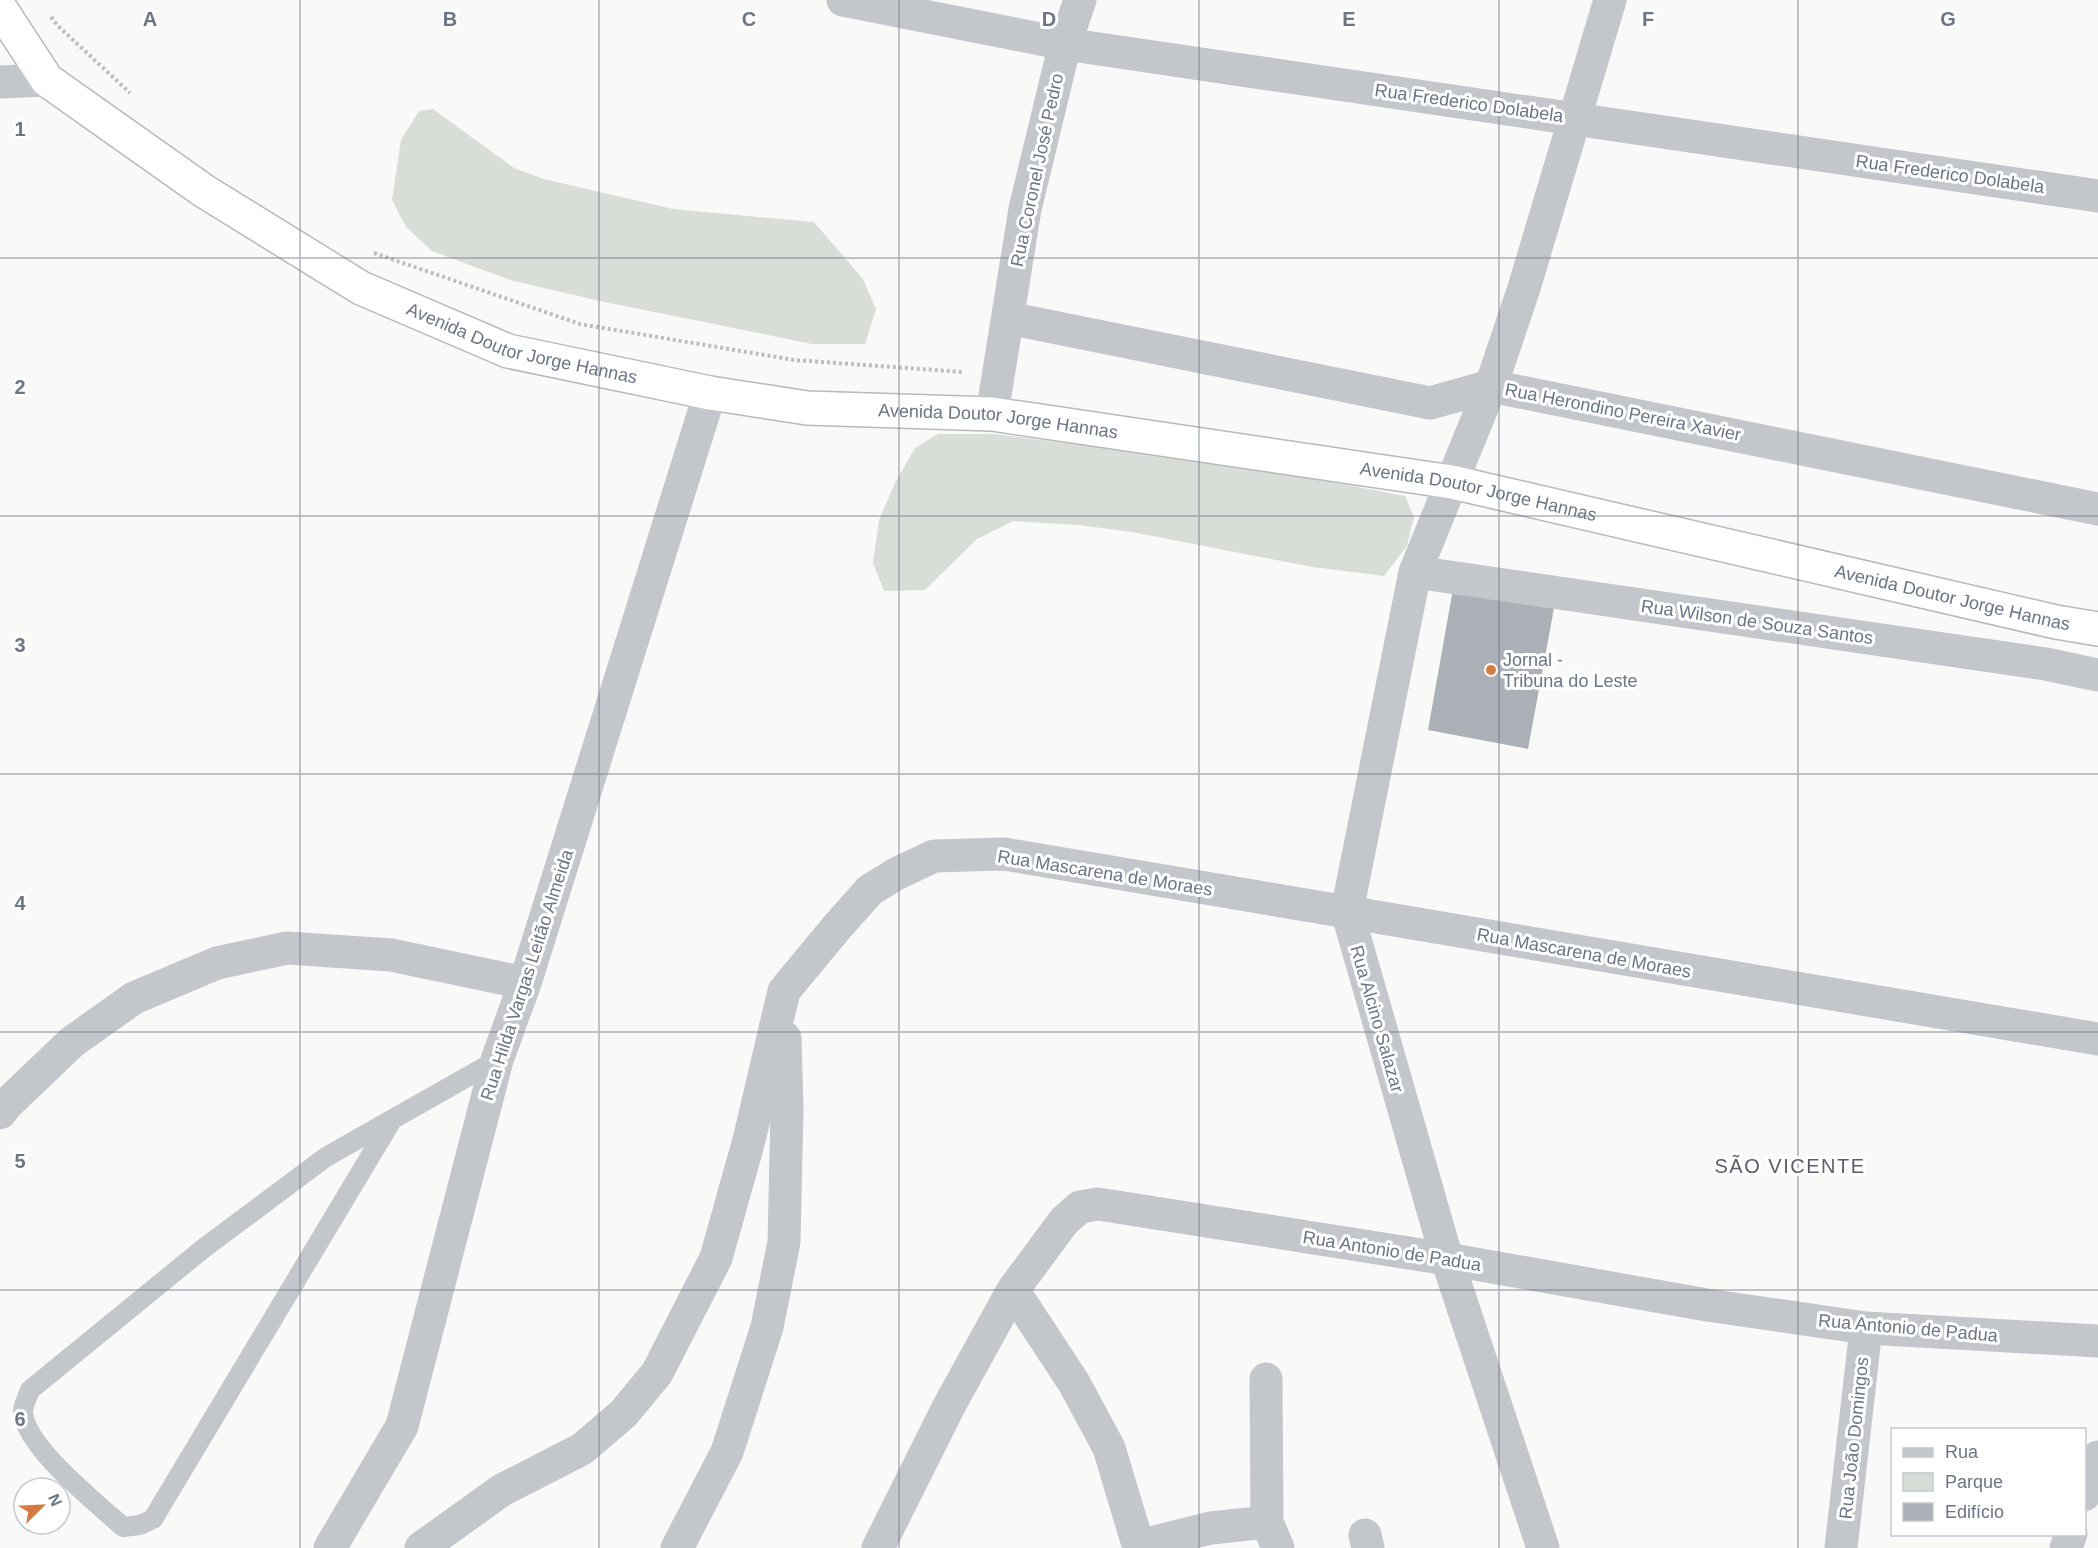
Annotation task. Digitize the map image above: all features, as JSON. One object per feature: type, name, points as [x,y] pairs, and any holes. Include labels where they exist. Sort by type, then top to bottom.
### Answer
[{"type":"highway","name":"Avenida Doutor Jorge Hannas","points":[[0,8],[47,80],[204,191],[361,288],[508,351],[710,393],[807,408],[992,414],[1452,482],[2056,622],[2098,628]]},
{"type":"street","name":"Rua Frederico Dolabela","points":[[843,0],[1065,44],[2098,196]]},
{"type":"street","name":"Rua Coronel José Pedro","points":[[992,414],[1025,209],[1065,44],[1080,0]]},
{"type":"street","name":"Rua Alcino Salazar","points":[[1543,1548],[1447,1259],[1347,911],[1415,572],[1491,386],[1524,288],[1610,0]]},
{"type":"street","points":[[0,82],[47,80]]},
{"type":"street","name":"Rua Herondino Pereira Xavier","points":[[1008,318],[1430,403],[1491,386],[2098,509]]},
{"type":"street","name":"Rua Hilda Vargas Leitão Almeida","points":[[330,1548],[402,1426],[497,1060],[525,982],[710,393]]},
{"type":"street","name":"Rua Wilson de Souza Santos","points":[[1415,572],[2046,664],[2098,675]]},
{"type":"street","points":[[2046,664],[2056,622]]},
{"type":"street","name":"Rua Mascarena de Moraes","points":[[422,1548],[502,1490],[582,1449],[623,1414],[657,1373],[716,1258],[749,1140],[784,991],[870,890],[896,874],[934,856],[1004,854],[2098,1039]]},
{"type":"street","points":[[0,1113],[72,1042],[134,998],[217,963],[287,948],[391,955],[525,982]]},
{"type":"street","points":[[677,1548],[727,1452],[767,1327],[784,1242],[787,1109],[784,991]]},
{"type":"street","name":"Rua Antonio de Padua","points":[[878,1548],[949,1407],[1013,1290],[1064,1221],[1080,1208],[1098,1204],[1447,1259],[1707,1305],[1866,1328],[2098,1341]]},
{"type":"street","points":[[1013,1290],[1074,1383],[1109,1448],[1139,1547],[1211,1528],[1273,1535],[1266,1378]]},
{"type":"street","name":"Rua João Domingos","points":[[1841,1548],[1866,1328]]},
{"type":"street","points":[[2086,1492],[2098,1457]]},
{"type":"lane","points":[[392,1120],[153,1519],[140,1525],[123,1527],[42,1451],[30,1433],[23,1411],[30,1390],[213,1241],[326,1157],[497,1060]]},
{"type":"path","points":[[45,9],[58,26],[135,97]]},
{"type":"path","points":[[372,252],[580,324],[794,360],[999,375]]},
{"type":"green space","points":[[433,109],[514,168],[544,179],[673,209],[814,222],[863,279],[876,309],[865,344],[812,344],[595,300],[510,280],[432,251],[406,227],[392,200],[401,140],[419,111]]},
{"type":"green space","points":[[938,434],[994,434],[1248,466],[1405,496],[1414,517],[1407,546],[1384,576],[1312,567],[1132,532],[1079,525],[1013,521],[977,539],[925,590],[884,591],[873,563],[879,520],[895,483],[915,448]]},
{"type":"building","name":"Jornal - Tribuna do Leste","points":[[1453,589],[1554,608],[1528,749],[1428,730]]},
{"type":"place","name":"Jornal - Tribuna do Leste","points":[[1491,670]]},
{"type":"district","name":"SÃO VICENTE","points":[[1790,1166]]}]
